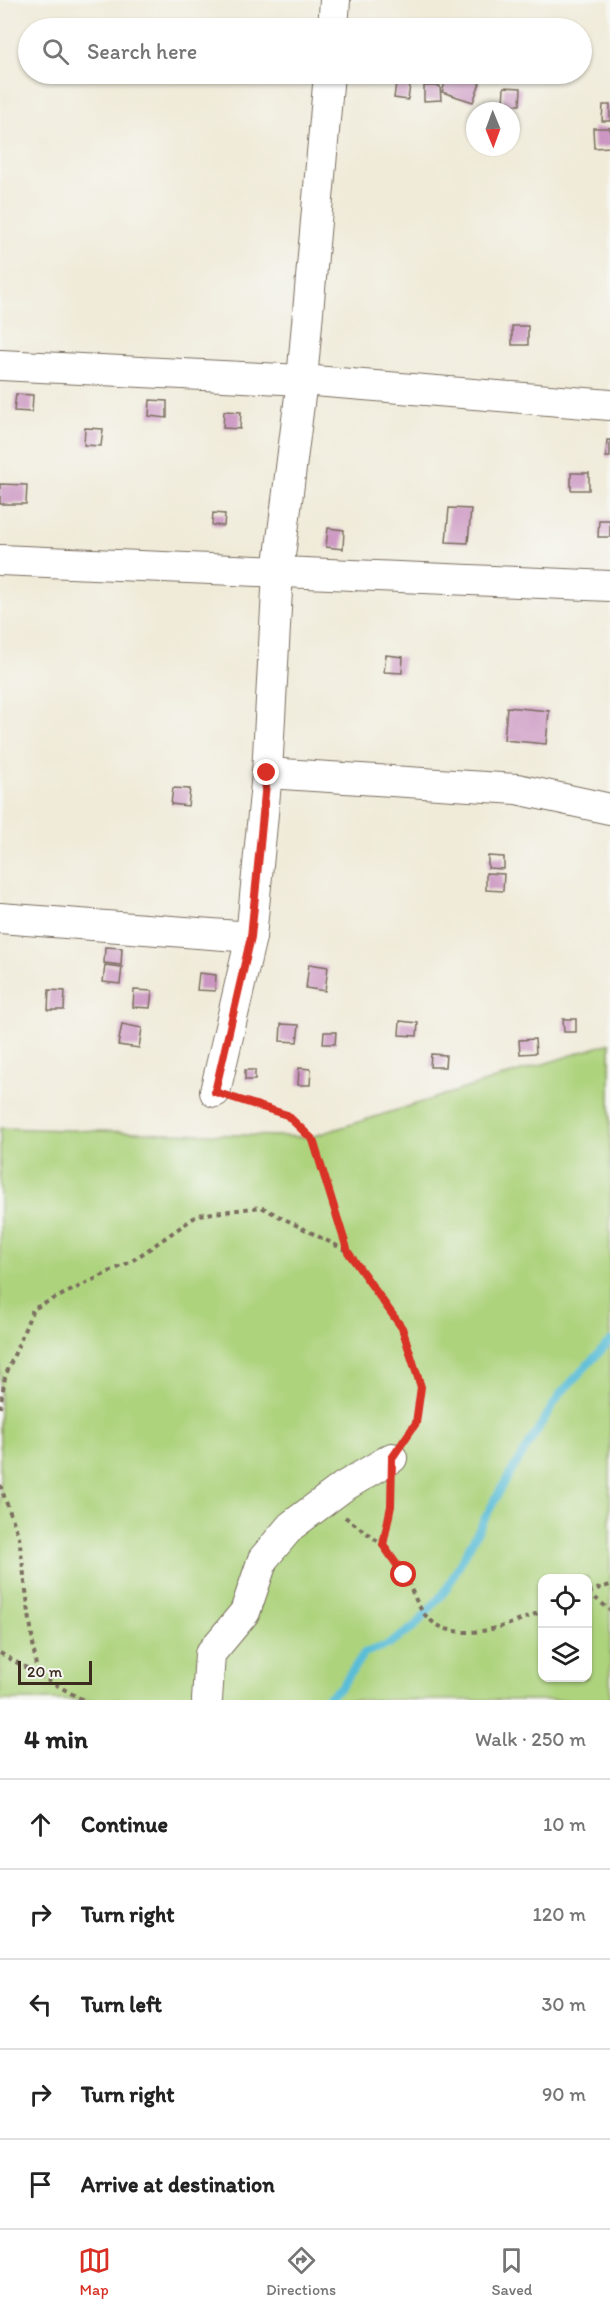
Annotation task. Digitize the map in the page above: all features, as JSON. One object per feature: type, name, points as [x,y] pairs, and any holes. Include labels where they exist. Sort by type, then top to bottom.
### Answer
[{"type":"street","points":[[334,18],[335,0]]},
{"type":"street","points":[[215,1092],[251,937],[267,773],[278,572],[302,380],[328,84]]},
{"type":"street","points":[[0,365],[302,380],[610,405]]},
{"type":"street","points":[[0,560],[610,586]]},
{"type":"street","points":[[267,773],[517,789],[610,809]]},
{"type":"street","points":[[0,918],[251,937]]},
{"type":"street","points":[[207,1700],[210,1654],[245,1612],[263,1559],[291,1526],[343,1487],[392,1458]]},
{"type":"path","points":[[215,1092],[287,1115],[313,1140],[348,1252],[402,1328],[421,1387],[416,1423],[392,1458],[391,1506],[383,1545]]},
{"type":"path","points":[[0,1408],[5,1377],[33,1309],[132,1261],[198,1215],[261,1207],[348,1252]]},
{"type":"path","points":[[0,1485],[19,1537],[37,1674]]},
{"type":"path","points":[[327,1499],[351,1523],[383,1545],[404,1575],[425,1615],[442,1629],[474,1632],[516,1623],[538,1613]]},
{"type":"path","points":[[592,1591],[610,1585]]},
{"type":"path","points":[[592,1595],[610,1610]]},
{"type":"path","points":[[0,1653],[83,1700]]},
{"type":"green space","points":[[610,1043],[610,1700],[0,1700],[0,1128],[311,1137]]},
{"type":"building","points":[[396,84],[410,85],[408,100],[394,98]]},
{"type":"building","points":[[445,84],[480,84],[473,102],[442,92]]},
{"type":"building","points":[[424,86],[440,86],[441,100],[424,101]]},
{"type":"building","points":[[504,87],[521,88],[520,105],[520,102],[503,102]]},
{"type":"building","points":[[603,105],[610,105],[610,121],[602,121]]},
{"type":"building","points":[[593,128],[610,128],[610,147],[594,148]]},
{"type":"building","points":[[512,326],[528,326],[528,345],[512,345]]},
{"type":"building","points":[[16,394],[33,395],[32,412],[14,411]]},
{"type":"building","points":[[150,400],[167,401],[167,418],[149,416]]},
{"type":"building","points":[[224,411],[241,412],[240,429],[223,428]]},
{"type":"building","points":[[85,428],[103,429],[101,446],[84,445]]},
{"type":"building","points":[[607,440],[610,440],[610,457],[606,457]]},
{"type":"building","points":[[571,473],[589,473],[589,490],[571,490]]},
{"type":"building","points":[[0,484],[27,485],[26,504],[0,504]]},
{"type":"building","points":[[449,508],[471,509],[468,543],[446,542]]},
{"type":"building","points":[[213,513],[225,514],[224,526],[212,525]]},
{"type":"building","points":[[599,520],[610,520],[610,537],[598,537]]},
{"type":"building","points":[[328,528],[344,530],[343,549],[326,547]]},
{"type":"building","points":[[386,655],[403,657],[402,673],[384,672]]},
{"type":"building","points":[[507,707],[549,711],[546,744],[504,740]]},
{"type":"building","points":[[173,788],[190,789],[188,806],[171,804]]},
{"type":"building","points":[[488,856],[504,857],[504,869],[488,868]]},
{"type":"building","points":[[486,873],[504,874],[503,891],[486,890]]},
{"type":"building","points":[[105,947],[122,948],[121,965],[104,963]]},
{"type":"building","points":[[309,964],[328,967],[325,991],[306,988]]},
{"type":"building","points":[[105,965],[122,967],[120,984],[103,982]]},
{"type":"building","points":[[199,973],[216,975],[215,991],[197,990]]},
{"type":"building","points":[[49,990],[65,991],[64,1010],[48,1010]]},
{"type":"building","points":[[134,990],[152,991],[150,1008],[133,1007]]},
{"type":"building","points":[[563,1019],[576,1019],[576,1032],[564,1032]]},
{"type":"building","points":[[400,1021],[418,1023],[417,1036],[399,1035]]},
{"type":"building","points":[[122,1024],[142,1028],[139,1048],[118,1045]]},
{"type":"building","points":[[281,1024],[299,1025],[297,1042],[280,1041]]},
{"type":"building","points":[[324,1032],[336,1032],[335,1044],[323,1044]]},
{"type":"building","points":[[535,1039],[536,1053],[520,1054],[519,1040]]},
{"type":"building","points":[[431,1054],[446,1055],[445,1067],[430,1067]]},
{"type":"building","points":[[299,1068],[311,1069],[310,1085],[298,1085]]},
{"type":"building","points":[[245,1070],[255,1070],[255,1080],[245,1080]]},
{"type":"waterway","points":[[324,1700],[342,1686],[364,1653],[388,1645],[415,1626],[445,1591],[502,1487],[560,1394],[610,1341]]},
{"type":"route","points":[[267,773],[251,937],[215,1092],[287,1115],[313,1140],[348,1252],[402,1328],[421,1387],[416,1423],[392,1458],[391,1506],[383,1545],[404,1575]]}]
